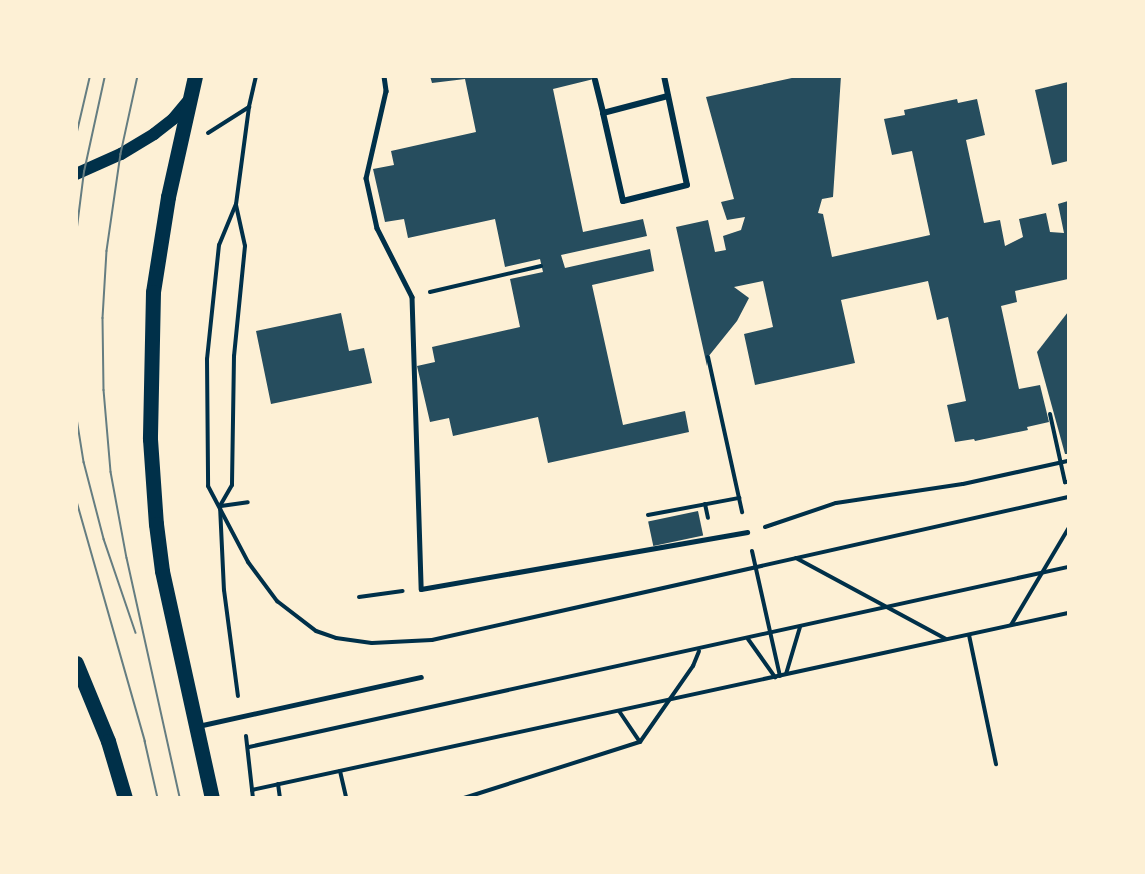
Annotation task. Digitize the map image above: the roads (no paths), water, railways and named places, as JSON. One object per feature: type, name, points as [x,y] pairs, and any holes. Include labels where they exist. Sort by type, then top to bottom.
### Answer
[{"type":"main road","points":[[195,76],[168,197],[153,292],[150,439],[162,571],[212,798]]},
{"type":"main road","points":[[76,174],[121,154],[154,134],[173,119],[188,100]]},
{"type":"main road","points":[[76,663],[108,741],[125,798]]},
{"type":"street","points":[[595,80],[622,201],[687,185],[664,76]]},
{"type":"street","points":[[603,113],[668,96]]},
{"type":"lane","points":[[384,76],[386,91],[366,178],[376,228],[412,297],[422,589],[747,532]]},
{"type":"lane","points":[[196,727],[422,677]]},
{"type":"tram line","points":[[76,136],[90,76]]},
{"type":"tram line","points":[[76,235],[84,172],[105,76]]},
{"type":"tram line","points":[[138,76],[121,154],[107,251],[103,318],[104,390],[111,472],[127,558],[180,798]]},
{"type":"tram line","points":[[76,412],[84,462],[104,539],[136,633]]},
{"type":"tram line","points":[[76,498],[145,741],[158,798]]}]
